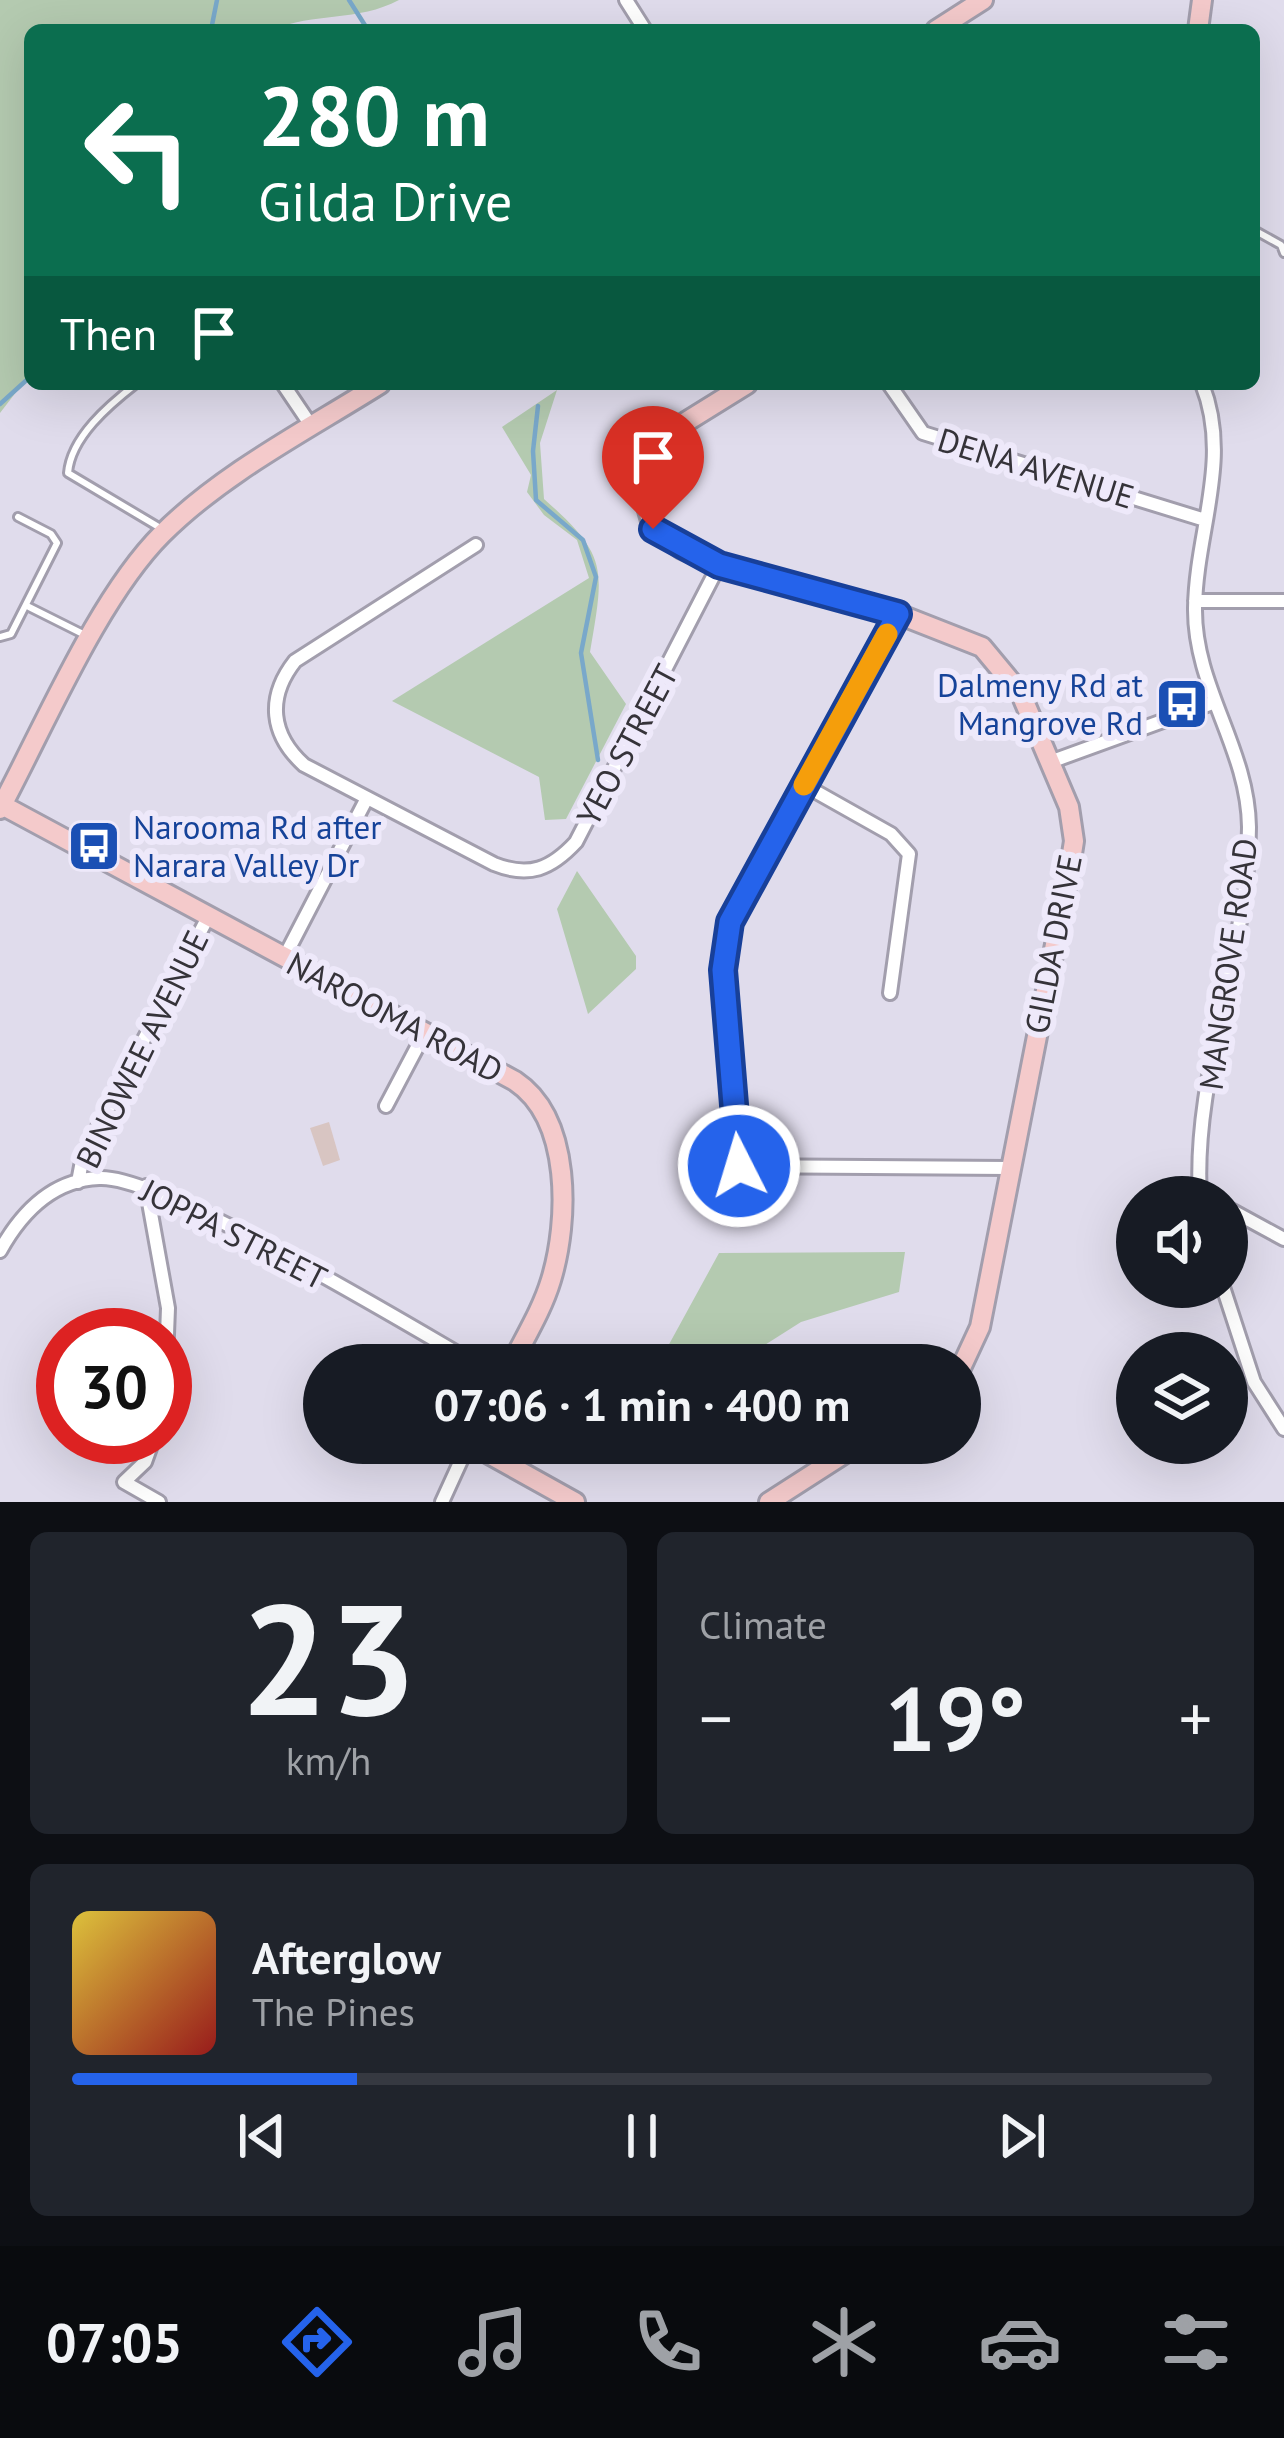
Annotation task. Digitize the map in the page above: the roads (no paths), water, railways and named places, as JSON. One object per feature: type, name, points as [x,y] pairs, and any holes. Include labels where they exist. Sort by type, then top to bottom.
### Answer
[{"type":"street","points":[[945,24],[983,0]]},
{"type":"street","points":[[287,390],[312,427]]},
{"type":"street","points":[[1,807],[124,581],[164,532],[207,496],[371,390]]},
{"type":"street","name":"GILDA DRIVE","points":[[737,390],[668,433],[644,496],[653,529],[719,565],[898,614],[969,639],[992,656],[1021,694],[1069,807],[1074,841],[980,1327],[972,1344]]},
{"type":"street","name":"DENA AVENUE","points":[[893,390],[923,433],[1205,520]]},
{"type":"street","name":"MANGROVE ROAD","points":[[1202,1176],[1202,1138],[1248,845],[1241,766],[1199,656],[1195,601],[1216,443],[1203,390]]},
{"type":"street","name":"YEO STREET","points":[[476,544],[312,649],[281,683],[274,713],[281,740],[304,765],[508,870],[532,872],[554,862],[576,842],[719,565]]},
{"type":"street","points":[[1195,601],[1284,601]]},
{"type":"street","points":[[898,614],[730,922],[723,970],[739,1166],[1009,1168]]},
{"type":"street","points":[[1050,762],[1215,702]]},
{"type":"street","points":[[804,785],[891,834],[909,854],[890,993]]},
{"type":"street","points":[[284,958],[367,798]]},
{"type":"street","name":"NAROOMA ROAD","points":[[1,807],[526,1089],[551,1121],[560,1222],[557,1254],[543,1301],[522,1344]]},
{"type":"street","name":"BINOWEE AVENUE","points":[[78,1182],[83,1156],[208,917]]},
{"type":"street","points":[[386,1106],[424,1034]]},
{"type":"street","name":"JOPPA STREET","points":[[78,1182],[124,1179],[146,1186],[439,1344]]},
{"type":"street","points":[[0,1251],[25,1212],[78,1182]]},
{"type":"street","points":[[146,1186],[168,1308]]},
{"type":"street","points":[[1248,1219],[1284,1239]]},
{"type":"street","points":[[1229,1308],[1254,1382],[1284,1429]]},
{"type":"street","points":[[143,1464],[124,1482],[159,1502]]},
{"type":"street","points":[[442,1502],[459,1464]]},
{"type":"street","points":[[505,1464],[575,1502]]},
{"type":"street","points":[[769,1502],[824,1464]]},
{"type":"lane","points":[[1260,233],[1281,245],[1284,254]]},
{"type":"lane","points":[[128,390],[106,408],[74,451],[68,473],[164,532]]},
{"type":"lane","points":[[0,637],[11,634],[29,607],[57,538],[18,518]]},
{"type":"lane","points":[[29,607],[92,638]]},
{"type":"waterway","points":[[212,24],[217,0]]},
{"type":"waterway","points":[[349,0],[364,24]]},
{"type":"waterway","points":[[0,404],[24,382]]},
{"type":"waterway","points":[[538,406],[533,451],[536,500],[583,540],[596,577],[581,653],[598,760]]},
{"type":"place","name":"Dalmeny Rd at Mangrove Rd","points":[[1182,704]]},
{"type":"place","name":"Narooma Rd after Narara Valley Dr","points":[[94,846]]}]
